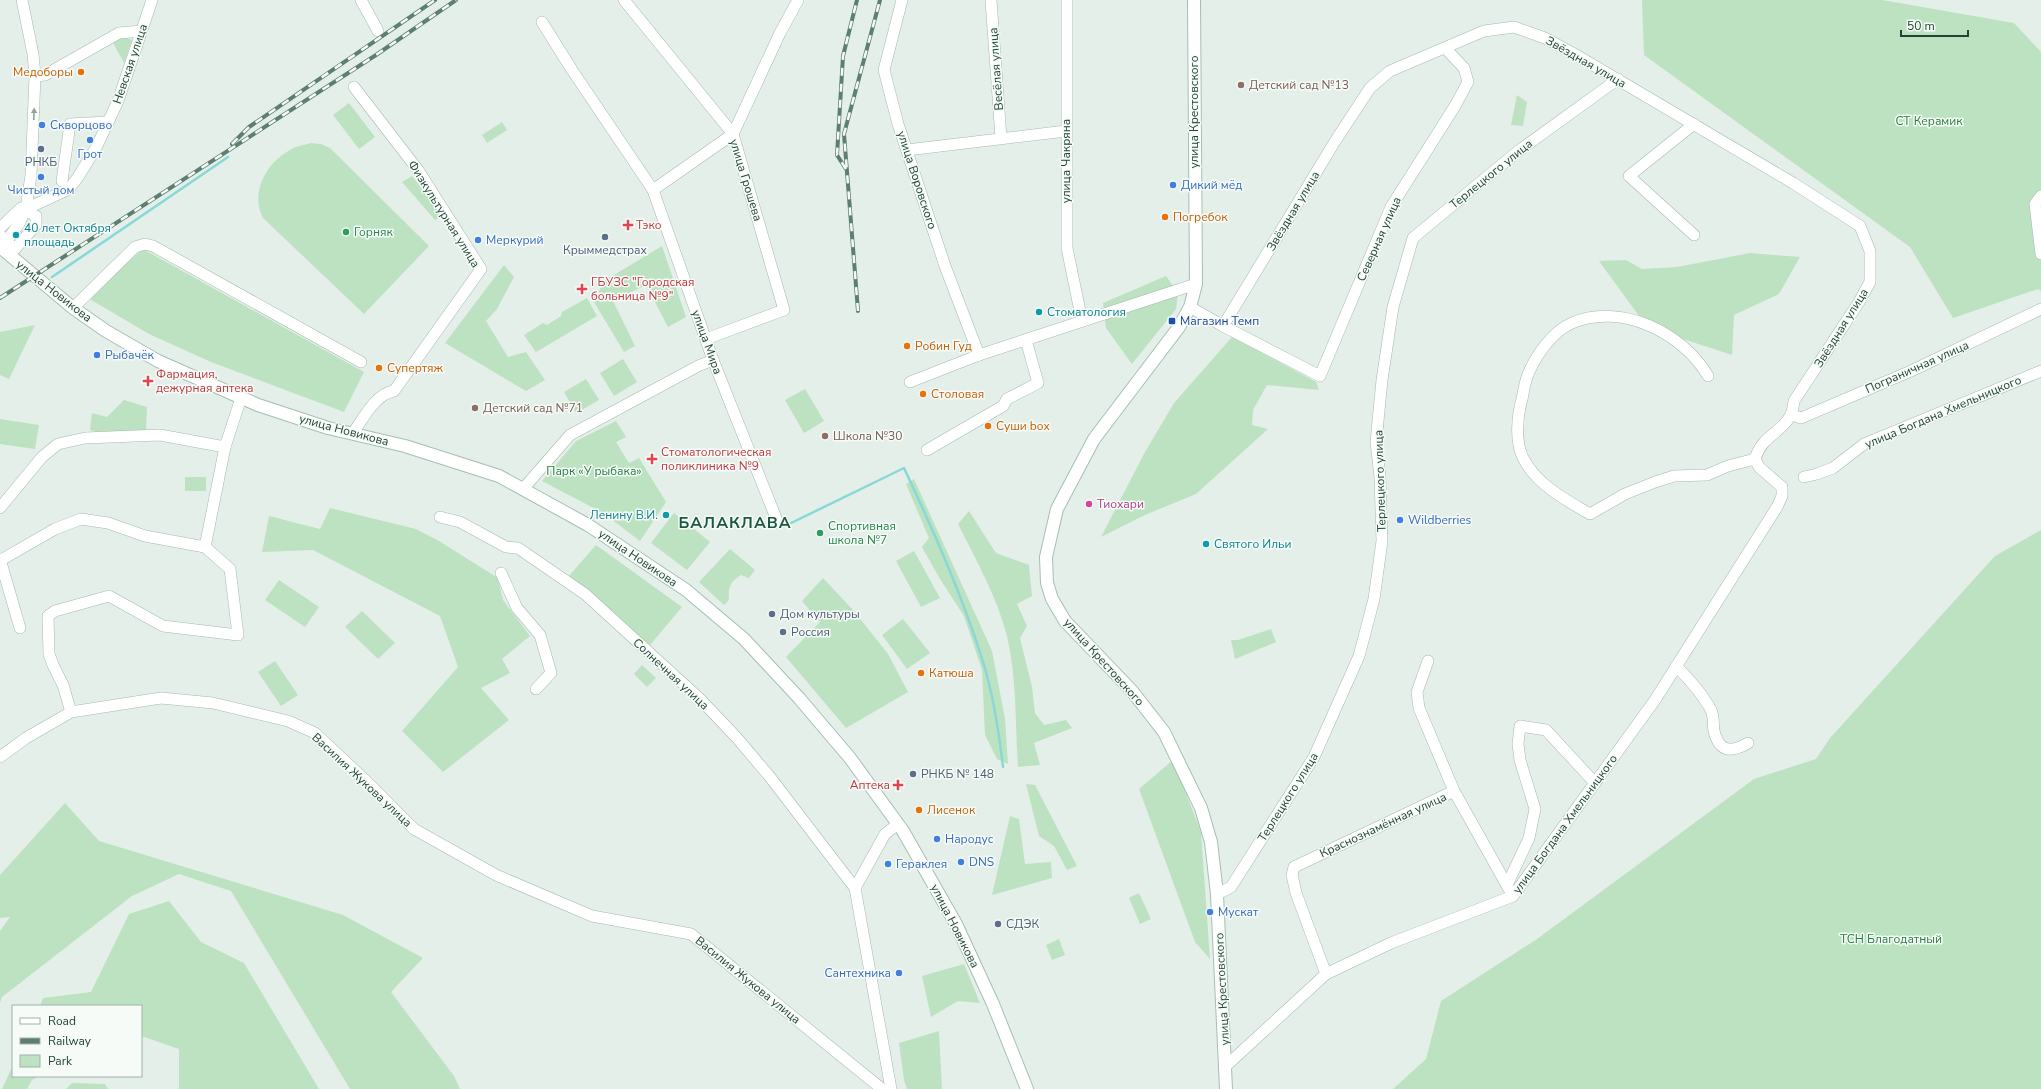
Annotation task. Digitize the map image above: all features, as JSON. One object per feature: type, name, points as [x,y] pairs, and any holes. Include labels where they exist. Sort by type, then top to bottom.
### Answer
[{"type":"main road","name":"улица Крестовского","points":[[1194,0],[1196,284],[1190,307],[1179,327],[1094,439],[1057,509],[1050,538],[1047,564],[1048,583],[1052,599],[1065,621],[1132,692],[1164,732],[1201,808],[1211,842],[1217,894],[1227,1066],[1226,1089]]},
{"type":"main road","name":"улица Новикова","points":[[1,244],[73,308],[106,331],[158,361],[241,398],[328,428],[405,446],[499,476],[588,525],[686,590],[744,639],[799,698],[845,752],[911,843],[956,924],[992,1004],[1027,1089]]},
{"type":"street","points":[[0,228],[21,208],[26,209],[36,216],[36,225],[15,249],[1,244],[19,224],[26,209],[32,175],[35,76],[33,54],[22,0]]},
{"type":"street","name":"Невская улица","points":[[26,209],[69,189],[85,166],[118,101],[152,0]]},
{"type":"street","points":[[361,0],[378,31]]},
{"type":"street","name":"улица Грошева","points":[[624,0],[733,134],[784,310],[706,339]]},
{"type":"street","points":[[653,190],[733,134],[780,33],[798,0]]},
{"type":"street","name":"улица Воровского","points":[[902,0],[884,70],[945,266],[979,355]]},
{"type":"street","name":"Весёлая улица","points":[[991,0],[1001,138]]},
{"type":"street","name":"улица Чакряна","points":[[1067,0],[1067,248],[1082,321]]},
{"type":"street","name":"улица Мира","points":[[542,22],[572,70],[653,190],[713,360],[778,523]]},
{"type":"street","name":"Звёздная улица","points":[[1223,326],[1334,143],[1370,88],[1390,71],[1446,49],[1484,31],[1514,27],[1545,38],[1618,79],[1793,183],[1860,226],[1870,251],[1870,282],[1860,302],[1794,401],[1792,415]]},
{"type":"street","points":[[35,76],[45,75],[119,33],[142,31]]},
{"type":"street","name":"Северная улица","points":[[1223,326],[1320,376],[1391,207],[1455,106],[1468,82],[1464,68],[1446,49]]},
{"type":"street","name":"Терлецкого улица","points":[[1217,894],[1231,887],[1314,757],[1359,656],[1374,599],[1382,541],[1380,477],[1376,442],[1382,380],[1393,307],[1413,238],[1517,152],[1618,79]]},
{"type":"street","name":"Физкультурная улица","points":[[353,433],[373,405],[386,392],[394,391],[481,269],[418,170],[354,87]]},
{"type":"street","points":[[62,181],[70,124],[108,122]]},
{"type":"street","points":[[1694,124],[1629,176],[1694,235]]},
{"type":"street","points":[[908,150],[1066,131]]},
{"type":"street","points":[[2041,196],[2035,204],[2041,254]]},
{"type":"street","points":[[73,308],[135,247],[145,244],[153,246],[361,362]]},
{"type":"street","points":[[910,382],[979,355],[1196,284]]},
{"type":"street","points":[[1190,307],[1223,326]]},
{"type":"street","name":"Пограничная улица","points":[[1792,415],[1801,418],[1911,371],[2041,309]]},
{"type":"street","points":[[1708,376],[1700,362],[1680,344],[1652,327],[1631,320],[1601,316],[1572,323],[1555,336],[1540,353],[1528,374],[1516,424],[1523,458],[1533,473],[1552,491],[1590,514],[1625,494],[1655,482],[1674,476],[1707,475],[1728,466],[1755,458],[1758,449],[1792,415]]},
{"type":"street","points":[[927,450],[1003,406],[1007,400],[1038,383],[1026,340]]},
{"type":"street","points":[[522,489],[570,435],[698,366],[713,360]]},
{"type":"street","name":"улица Богдана Хмельницкого","points":[[1804,477],[1833,468],[1864,444],[2041,370]]},
{"type":"street","points":[[205,547],[225,447],[241,398]]},
{"type":"street","points":[[0,508],[42,457],[58,444],[85,438],[160,435],[225,447]]},
{"type":"street","name":"улица Богдана Хмельницкого","points":[[1227,1066],[1326,974],[1391,943],[1514,896],[1655,700],[1777,507],[1782,496],[1782,487],[1759,467],[1755,458]]},
{"type":"street","name":"Солнечная улица","points":[[440,517],[460,522],[506,547],[518,548],[585,594],[700,699],[737,738],[770,777],[855,888]]},
{"type":"street","points":[[20,628],[10,599],[1,559],[55,529],[81,519],[108,522],[145,536],[205,547],[230,569],[238,635],[163,626],[109,596],[55,611],[48,616],[49,654],[63,685],[71,712]]},
{"type":"street","points":[[501,573],[517,608],[540,635],[550,673],[536,689]]},
{"type":"street","name":"Краснознамённая улица","points":[[1326,974],[1296,893],[1292,875],[1294,867],[1454,791],[1419,708],[1417,692],[1428,661]]},
{"type":"street","points":[[1676,666],[1694,684],[1712,711],[1714,731],[1719,744],[1726,750],[1736,750],[1748,743]]},
{"type":"street","name":"Василия Жукова улица","points":[[0,757],[26,738],[71,712],[161,698],[213,703],[288,721],[314,733],[364,779],[414,830],[496,875],[592,916],[691,934],[882,1089]]},
{"type":"street","points":[[1507,885],[1529,838],[1535,809],[1520,760],[1518,744],[1520,726],[1546,730],[1595,783]]},
{"type":"street","points":[[1454,791],[1514,896]]},
{"type":"street","points":[[891,1089],[855,888],[885,834],[898,824]]},
{"type":"green space","name":"СТ Керамик","points":[[1642,0],[1882,0],[2014,23],[2041,52],[2041,291],[2038,289],[1953,318],[1910,247],[1644,55]]},
{"type":"green space","points":[[118,35],[132,40],[124,63],[112,41]]},
{"type":"green space","points":[[1517,95],[1527,102],[1523,126],[1511,125]]},
{"type":"green space","points":[[349,103],[375,137],[359,149],[333,115]]},
{"type":"green space","points":[[502,122],[507,130],[487,143],[482,135]]},
{"type":"green space","name":"Горняк","points":[[311,143],[321,144],[330,148],[429,246],[364,314],[263,218],[259,208],[258,199],[260,189],[267,171],[281,156],[290,150]]},
{"type":"green space","points":[[412,176],[443,215],[435,220],[402,182]]},
{"type":"green space","points":[[662,246],[686,317],[668,327],[646,285],[613,301],[635,346],[624,352],[594,302],[604,281]]},
{"type":"green space","points":[[143,249],[364,372],[344,412],[211,362],[149,334],[88,298]]},
{"type":"green space","points":[[1750,253],[1800,257],[1779,294],[1734,315],[1732,355],[1683,339],[1639,316],[1599,261],[1626,260],[1642,269],[1677,267]]},
{"type":"green space","points":[[504,265],[514,277],[497,309],[486,321],[508,357],[526,352],[545,380],[526,391],[445,343]]},
{"type":"green space","points":[[1166,276],[1178,293],[1176,309],[1132,364],[1106,328],[1103,303]]},
{"type":"green space","points":[[587,298],[597,316],[536,352],[524,335],[543,323],[547,325],[561,316],[562,312]]},
{"type":"green space","points":[[35,325],[9,379],[0,375],[0,332]]},
{"type":"green space","points":[[1232,337],[1316,382],[1319,390],[1267,385],[1253,410],[1252,425],[1268,429],[1196,494],[1145,515],[1101,537],[1145,452],[1174,403]]},
{"type":"green space","points":[[623,359],[637,382],[614,396],[600,373]]},
{"type":"green space","points":[[586,379],[599,400],[576,413],[564,392]]},
{"type":"green space","points":[[805,389],[824,421],[804,433],[785,400]]},
{"type":"green space","points":[[124,400],[147,407],[146,430],[101,433],[90,430],[92,413],[107,417]]},
{"type":"green space","points":[[0,419],[39,425],[35,449],[0,444]]},
{"type":"green space","name":"Парк «У рыбака»","points":[[616,421],[626,437],[616,442],[629,463],[639,458],[666,502],[640,541],[603,513],[542,481],[576,441]]},
{"type":"green space","points":[[185,477],[206,477],[206,491],[185,491]]},
{"type":"green space","points":[[914,479],[992,651],[1005,719],[1008,764],[997,759],[985,735],[982,670],[964,616],[940,579],[922,547],[929,538],[906,484]]},
{"type":"green space","points":[[330,508],[416,529],[439,541],[498,578],[503,600],[530,636],[502,659],[510,673],[481,688],[509,720],[443,772],[402,731],[458,667],[440,616],[313,550],[262,552],[269,516],[320,529]]},
{"type":"green space","points":[[969,511],[996,553],[1029,565],[1032,596],[1017,604],[1027,626],[1020,638],[1032,687],[1035,713],[1044,725],[1066,720],[1072,728],[1034,743],[1040,765],[1018,767],[1013,668],[1007,636],[998,607],[986,579],[958,524]]},
{"type":"green space","points":[[674,513],[710,542],[687,570],[651,543]]},
{"type":"green space","name":"ТСН Благодатный","points":[[2041,530],[2041,1089],[1393,1089],[1426,1059],[1441,1001],[1537,939],[1754,779],[1816,759],[1830,738],[1995,556]]},
{"type":"green space","points":[[596,545],[682,607],[650,645],[569,576]]},
{"type":"green space","points":[[730,549],[755,570],[749,578],[741,575],[734,580],[729,588],[729,600],[724,605],[699,582]]},
{"type":"green space","points":[[914,551],[940,598],[921,607],[896,561]]},
{"type":"green space","points":[[823,578],[854,611],[888,654],[908,692],[846,728],[786,657],[820,622],[802,601]]},
{"type":"green space","points":[[279,580],[319,607],[305,627],[265,600]]},
{"type":"green space","points":[[362,611],[395,643],[378,659],[345,627]]},
{"type":"green space","points":[[903,619],[930,653],[907,669],[882,635]]},
{"type":"green space","points":[[1271,629],[1276,642],[1235,659],[1231,640],[1238,640]]},
{"type":"green space","points":[[275,661],[298,695],[281,706],[258,672]]},
{"type":"green space","points":[[642,665],[656,678],[647,687],[634,674]]},
{"type":"green space","points":[[1173,760],[1201,832],[1210,959],[1195,942],[1139,789]]},
{"type":"green space","points":[[1026,784],[1035,785],[1077,866],[1067,870],[1054,846],[1039,836]]},
{"type":"green space","points":[[65,803],[99,841],[343,915],[423,958],[391,992],[454,1076],[460,1089],[350,1089],[231,891],[179,874],[132,896],[2,997],[0,1003],[0,931],[10,917],[0,918],[0,875]]},
{"type":"green space","points":[[1010,816],[1019,819],[1025,864],[1051,862],[1052,878],[992,895]]},
{"type":"green space","points":[[1139,893],[1151,919],[1140,924],[1129,898]]},
{"type":"green space","points":[[169,901],[201,942],[244,963],[319,1089],[179,1089],[179,1049],[142,1036],[142,1005],[40,1005],[43,998],[91,992],[129,914]]},
{"type":"green space","points":[[1059,939],[1065,955],[1052,960],[1046,945]]},
{"type":"green space","points":[[964,964],[980,1003],[958,1001],[931,1017],[922,976]]},
{"type":"green space","points":[[939,1031],[942,1089],[907,1089],[904,1080],[899,1043]]},
{"type":"green space","points":[[12,1067],[12,1077],[37,1077],[32,1080],[27,1089],[2,1089]]},
{"type":"green space","points":[[72,1083],[105,1084],[108,1089],[66,1089]]},
{"type":"waterway","points":[[52,277],[228,157]]},
{"type":"waterway","points":[[785,526],[904,468],[947,565],[976,640],[988,677],[998,728],[1003,767]]},
{"type":"railway","points":[[232,144],[249,127],[435,0]]},
{"type":"railway","points":[[0,298],[376,55],[456,0]]},
{"type":"railway","points":[[846,169],[837,155],[843,56],[857,0]]},
{"type":"railway","points":[[858,311],[844,134],[880,0]]},
{"type":"place","name":"Медоборы","points":[[81,72]]},
{"type":"place","name":"Детский сад №13","points":[[1241,85]]},
{"type":"place","name":"Скворцово","points":[[42,125]]},
{"type":"place","name":"Грот","points":[[90,140]]},
{"type":"place","name":"РНКБ","points":[[41,149]]},
{"type":"place","name":"Чистый дом","points":[[41,177]]},
{"type":"place","name":"Дикий мёд","points":[[1173,185]]},
{"type":"place","name":"Погребок","points":[[1165,217]]},
{"type":"place","name":"Тэко","points":[[628,225]]},
{"type":"place","name":"Горняк","points":[[346,232]]},
{"type":"place","name":"40 лет Октября площадь","points":[[16,235]]},
{"type":"place","name":"Крыммедстрах","points":[[605,237]]},
{"type":"place","name":"Меркурий","points":[[478,240]]},
{"type":"place","name":"ГБУЗС \"Городская больница №9\"","points":[[582,289]]},
{"type":"place","name":"Стоматология","points":[[1039,312]]},
{"type":"place","name":"Магазин Темп","points":[[1172,321]]},
{"type":"place","name":"Робин Гуд","points":[[907,346]]},
{"type":"place","name":"Рыбачёк","points":[[97,355]]},
{"type":"place","name":"Супертяж","points":[[379,368]]},
{"type":"place","name":"Фармация, дежурная аптека","points":[[148,381]]},
{"type":"place","name":"Столовая","points":[[923,394]]},
{"type":"place","name":"Детский сад №71","points":[[475,408]]},
{"type":"place","name":"Суши box","points":[[988,426]]},
{"type":"place","name":"Школа №30","points":[[825,436]]},
{"type":"place","name":"Стоматологическая поликлиника №9","points":[[652,459]]},
{"type":"place","name":"Тиохари","points":[[1089,504]]},
{"type":"place","name":"Ленину В.И.","points":[[666,515]]},
{"type":"place","name":"Wildberries","points":[[1400,520]]},
{"type":"place","name":"Спортивная школа №7","points":[[820,533]]},
{"type":"place","name":"Святого Ильи","points":[[1206,544]]},
{"type":"place","name":"Дом культуры","points":[[772,614]]},
{"type":"place","name":"Россия","points":[[783,632]]},
{"type":"place","name":"Катюша","points":[[921,673]]},
{"type":"place","name":"РНКБ № 148","points":[[913,774]]},
{"type":"place","name":"Аптека","points":[[898,785]]},
{"type":"place","name":"Лисенок","points":[[919,810]]},
{"type":"place","name":"Народус","points":[[937,839]]},
{"type":"place","name":"DNS","points":[[961,862]]},
{"type":"place","name":"Гераклея","points":[[888,864]]},
{"type":"place","name":"Мускат","points":[[1210,912]]},
{"type":"place","name":"СДЭК","points":[[998,924]]},
{"type":"place","name":"Сантехника","points":[[899,973]]},
{"type":"district","name":"БАЛАКЛАВА","points":[[735,522]]}]
